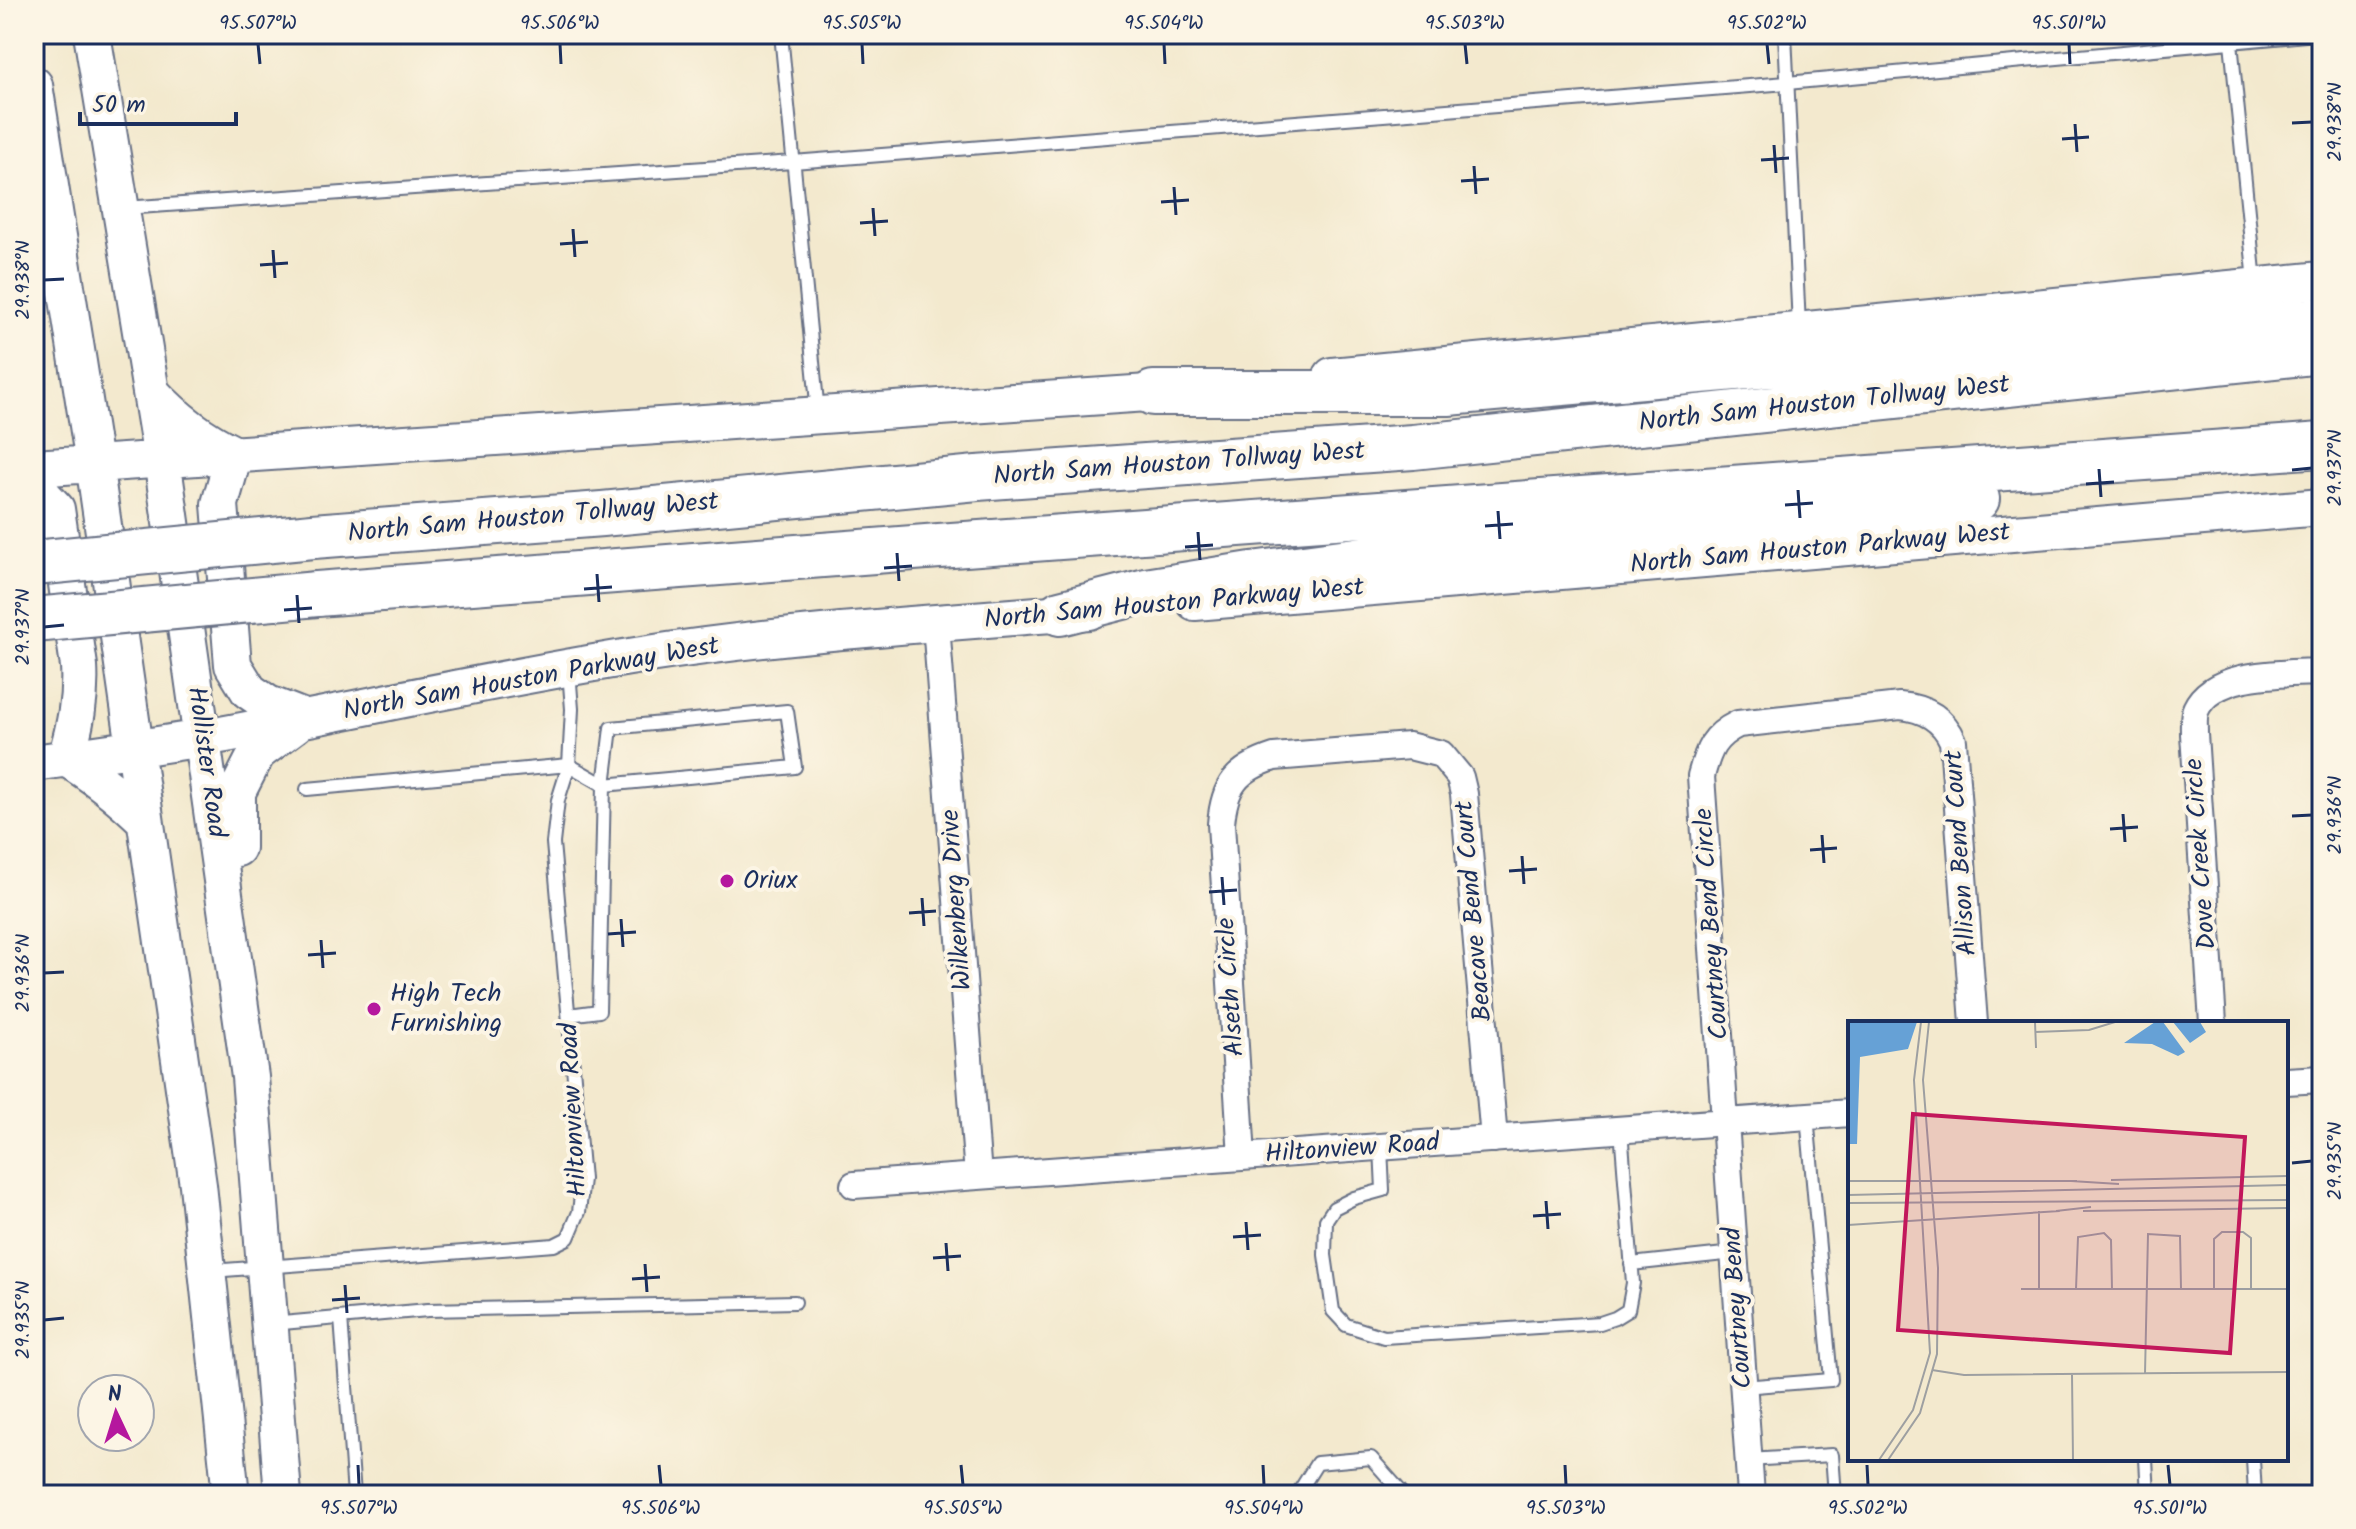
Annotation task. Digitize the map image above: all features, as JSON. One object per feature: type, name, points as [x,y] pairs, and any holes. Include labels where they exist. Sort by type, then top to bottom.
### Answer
[{"type":"highway","points":[[1153,393],[1448,393],[2322,320]]},
{"type":"highway","name":"North Sam Houston Tollway West","points":[[34,563],[977,478],[1413,447],[2322,351]]},
{"type":"highway","points":[[34,620],[317,594],[984,542],[2322,445]]},
{"type":"highway","points":[[1060,613],[1161,589],[1485,543],[1823,515],[2322,462]]},
{"type":"highway","points":[[34,638],[201,605]]},
{"type":"main road","name":"Hollister Road","points":[[92,34],[162,459],[250,1077],[283,1495]]},
{"type":"main road","points":[[34,85],[94,463],[198,1185],[231,1495]]},
{"type":"main road","points":[[34,468],[1153,393],[2322,280]]},
{"type":"main road","points":[[151,392],[187,426],[209,442],[234,454]]},
{"type":"main road","points":[[234,454],[220,504],[233,665],[249,691],[268,704],[304,718]]},
{"type":"main road","points":[[34,490],[40,492],[56,509],[81,690],[78,717],[50,761],[107,785],[145,820]]},
{"type":"main road","name":"North Sam Houston Parkway West","points":[[50,761],[202,738],[568,667],[768,639],[2322,507]]},
{"type":"main road","points":[[224,888],[237,849],[237,792],[257,753],[304,718]]},
{"type":"street","name":"Wilkenberg Drive","points":[[936,624],[978,1176]]},
{"type":"street","name":"Dove Creek Circle","points":[[2213,1021],[2195,710],[2212,691],[2241,677],[2322,672]]},
{"type":"street","name":"Allison Bend Court","points":[[1722,731],[1738,724],[1900,706],[1919,707],[1946,725],[1953,741],[1974,1021]]},
{"type":"street","name":"Courtney Bend Circle","points":[[1722,731],[1708,752],[1701,776],[1725,1122]]},
{"type":"street","name":"Beacave Bend Court","points":[[1330,752],[1409,746],[1441,754],[1460,777],[1494,1139]]},
{"type":"street","name":"Alseth Circle","points":[[1242,1157],[1222,805],[1239,774],[1255,764],[1274,757],[1330,752]]},
{"type":"street","points":[[2288,1081],[2322,1079]]},
{"type":"street","name":"Hiltonview Road","points":[[854,1185],[1848,1113]]},
{"type":"street","name":"Courtney Bend","points":[[1725,1122],[1751,1495]]},
{"type":"lane","points":[[781,34],[818,414]]},
{"type":"lane","points":[[1785,34],[1799,330]]},
{"type":"lane","points":[[121,208],[793,162],[1787,83],[2317,34]]},
{"type":"lane","points":[[2231,42],[2255,286]]},
{"type":"lane","name":"Hiltonview Road","points":[[207,1271],[554,1245],[568,1238],[579,1212],[583,1179],[553,843],[558,800],[569,765],[572,709],[568,667]]},
{"type":"lane","points":[[307,789],[569,765],[604,785],[795,767],[787,711],[611,728],[604,785],[599,1011],[569,1015]]},
{"type":"lane","points":[[1743,1387],[1831,1380],[1807,1116]]},
{"type":"lane","points":[[1381,1147],[1383,1190],[1354,1198],[1334,1208],[1326,1220],[1325,1255],[1333,1311],[1346,1325],[1384,1337],[1600,1323],[1628,1310],[1633,1283],[1621,1129]]},
{"type":"lane","points":[[1631,1264],[1734,1253]]},
{"type":"lane","points":[[268,1325],[428,1310],[795,1302]]},
{"type":"lane","points":[[341,1318],[354,1495]]},
{"type":"lane","points":[[1748,1460],[1832,1455],[1835,1495]]},
{"type":"lane","points":[[1297,1495],[1317,1463],[1371,1458],[1404,1495]]},
{"type":"lane","points":[[2146,1461],[2148,1495]]},
{"type":"lane","points":[[2253,1461],[2255,1495]]},
{"type":"place","name":"Oriux","points":[[727,881]]},
{"type":"place","name":"High Tech Furnishing","points":[[374,1009]]}]
